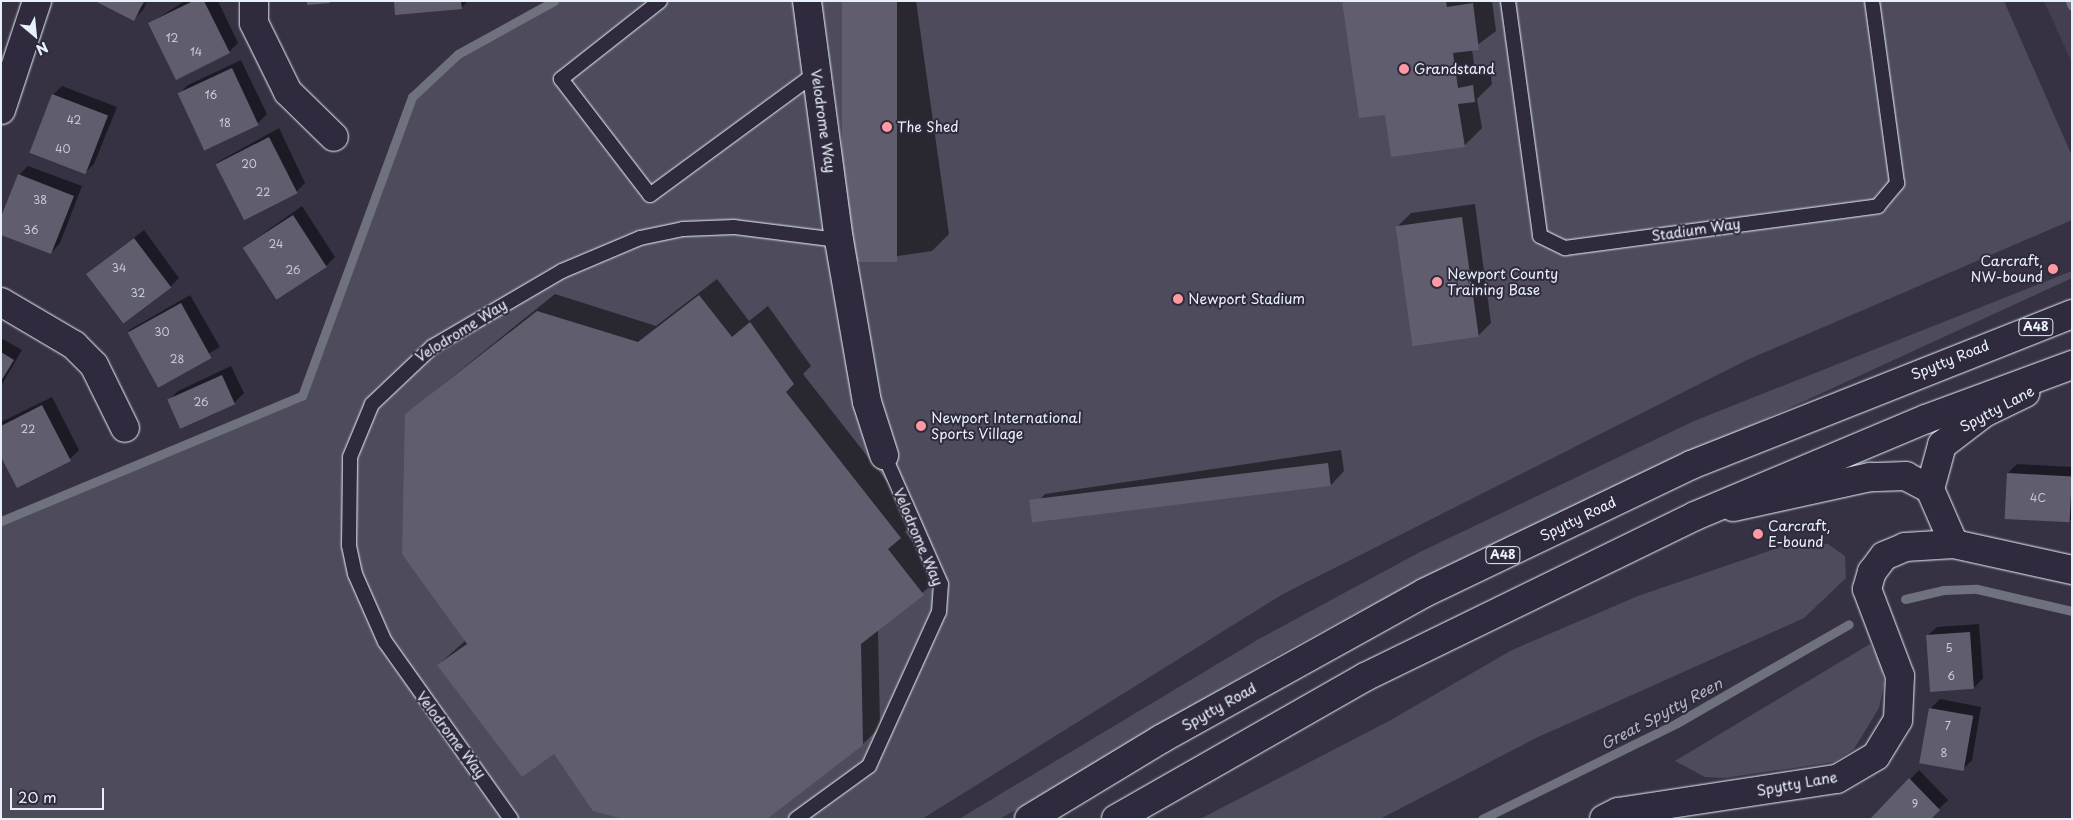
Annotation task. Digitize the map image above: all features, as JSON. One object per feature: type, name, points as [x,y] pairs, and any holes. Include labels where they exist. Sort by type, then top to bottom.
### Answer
[{"type":"main road","points":[[1,110],[37,1]]},
{"type":"main road","points":[[254,1],[254,23],[284,83],[334,137]]},
{"type":"main road","name":"Velodrome Way","points":[[807,1],[839,240],[867,402],[884,455]]},
{"type":"main road","points":[[1,302],[74,344],[94,365],[125,428]]},
{"type":"main road","name":"Spytty Road","points":[[1029,819],[1161,739],[1424,593],[1691,465],[2072,314]]},
{"type":"main road","points":[[1116,819],[1365,677],[1695,516],[1926,419],[2072,365]]},
{"type":"main road","name":"Spytty Lane","points":[[1930,489],[1935,456],[1956,431],[2072,373]]},
{"type":"main road","points":[[1695,516],[1870,477],[1906,476],[1930,489],[1954,544]]},
{"type":"main road","name":"Spytty Lane","points":[[1604,819],[1627,810],[1836,779],[1858,769],[1890,739],[1902,697],[1896,658],[1870,607],[1867,589],[1872,572],[1884,556],[1905,547],[1954,544],[2072,570]]},
{"type":"lane","points":[[660,1],[561,79],[650,195],[816,74]]},
{"type":"lane","name":"Stadium Way","points":[[1508,1],[1540,236],[1565,248],[1878,206],[1897,183],[1872,1]]},
{"type":"lane","name":"Velodrome Way","points":[[511,819],[385,642],[355,574],[349,545],[350,457],[372,404],[432,347],[562,271],[640,238],[683,229],[734,227],[839,240]]},
{"type":"lane","name":"Velodrome Way","points":[[796,819],[868,766],[939,612],[941,584],[884,455]]},
{"type":"shaded area","name":"Newport International Sports Village","points":[[554,1],[2004,1],[2072,156],[2072,220],[1747,360],[1283,594],[922,819],[1,819],[1,521],[302,396],[412,97],[458,54]]},
{"type":"shaded area","points":[[2044,1],[2072,1],[2072,63]]},
{"type":"shaded area","points":[[2072,271],[2072,278],[1446,566],[1285,651],[1000,819],[959,819],[1259,639],[1420,552],[1694,421]]},
{"type":"shaded area","points":[[1795,542],[1828,544],[1845,556],[1846,578],[1804,618],[1536,738],[1380,819],[1200,819],[1389,721],[1512,650],[1638,596]]},
{"type":"shaded area","points":[[1870,644],[1881,663],[1884,685],[1879,708],[1854,749],[1834,762],[1724,778],[1705,777],[1675,761]]},
{"type":"building","points":[[95,1],[144,1],[134,21]]},
{"type":"building","points":[[193,1],[204,1],[230,53],[176,80],[148,23]]},
{"type":"building","points":[[307,1],[330,1],[330,3],[307,5]]},
{"type":"building","points":[[394,1],[461,1],[462,9],[395,15]]},
{"type":"building","name":"The Shed","points":[[842,1],[897,1],[897,262],[842,262]]},
{"type":"building","name":"Grandstand","points":[[1342,1],[1446,1],[1447,7],[1473,3],[1479,50],[1453,53],[1458,88],[1473,85],[1475,102],[1458,104],[1465,147],[1391,157],[1385,115],[1359,118]]},
{"type":"building","points":[[232,68],[259,125],[204,150],[178,93]]},
{"type":"building","points":[[52,94],[108,116],[85,174],[29,153]]},
{"type":"building","points":[[269,137],[298,193],[244,220],[216,164]]},
{"type":"building","points":[[18,174],[74,196],[51,254],[1,235],[1,217]]},
{"type":"building","points":[[293,215],[327,267],[276,300],[243,248]]},
{"type":"building","name":"Newport County Training Base","points":[[1462,217],[1479,337],[1412,346],[1396,226]]},
{"type":"building","points":[[134,238],[171,288],[123,324],[86,274]]},
{"type":"building","points":[[699,295],[732,337],[750,322],[794,384],[786,392],[901,538],[888,549],[924,595],[861,644],[863,745],[767,819],[623,819],[593,811],[554,754],[522,777],[437,665],[467,644],[402,554],[405,414],[537,311],[638,342]]},
{"type":"building","points":[[181,303],[212,358],[158,388],[128,333]]},
{"type":"building","points":[[1,352],[14,360],[1,381]]},
{"type":"building","points":[[222,375],[235,404],[180,429],[167,399]]},
{"type":"building","points":[[42,405],[71,461],[17,488],[1,457],[1,426]]},
{"type":"building","points":[[1328,463],[1331,486],[1032,523],[1029,500]]},
{"type":"building","points":[[2007,473],[2072,476],[2070,522],[2005,519]]},
{"type":"building","points":[[1970,632],[1974,689],[1930,692],[1926,635]]},
{"type":"building","points":[[1929,708],[1973,716],[1964,771],[1919,763]]},
{"type":"building","points":[[1909,778],[1940,810],[1931,819],[1870,819]]},
{"type":"waterway","points":[[1,521],[302,396],[412,97],[458,54],[554,1]]},
{"type":"waterway","points":[[2070,1],[2072,6]]},
{"type":"waterway","name":"Great Spytty Reen","points":[[1905,599],[1943,590],[1977,589],[2072,611]]},
{"type":"waterway","name":"Great Spytty Reen","points":[[1482,819],[1677,723],[1849,624]]},
{"type":"place","name":"Grandstand","points":[[1404,69]]},
{"type":"place","name":"The Shed","points":[[887,127]]},
{"type":"place","name":"Carcraft, NW-bound","points":[[2053,269]]},
{"type":"place","name":"Newport County Training Base","points":[[1437,282]]},
{"type":"place","name":"Newport Stadium","points":[[1178,299]]},
{"type":"place","name":"Newport International Sports Village","points":[[921,426]]},
{"type":"place","name":"Carcraft, E-bound","points":[[1758,534]]}]
